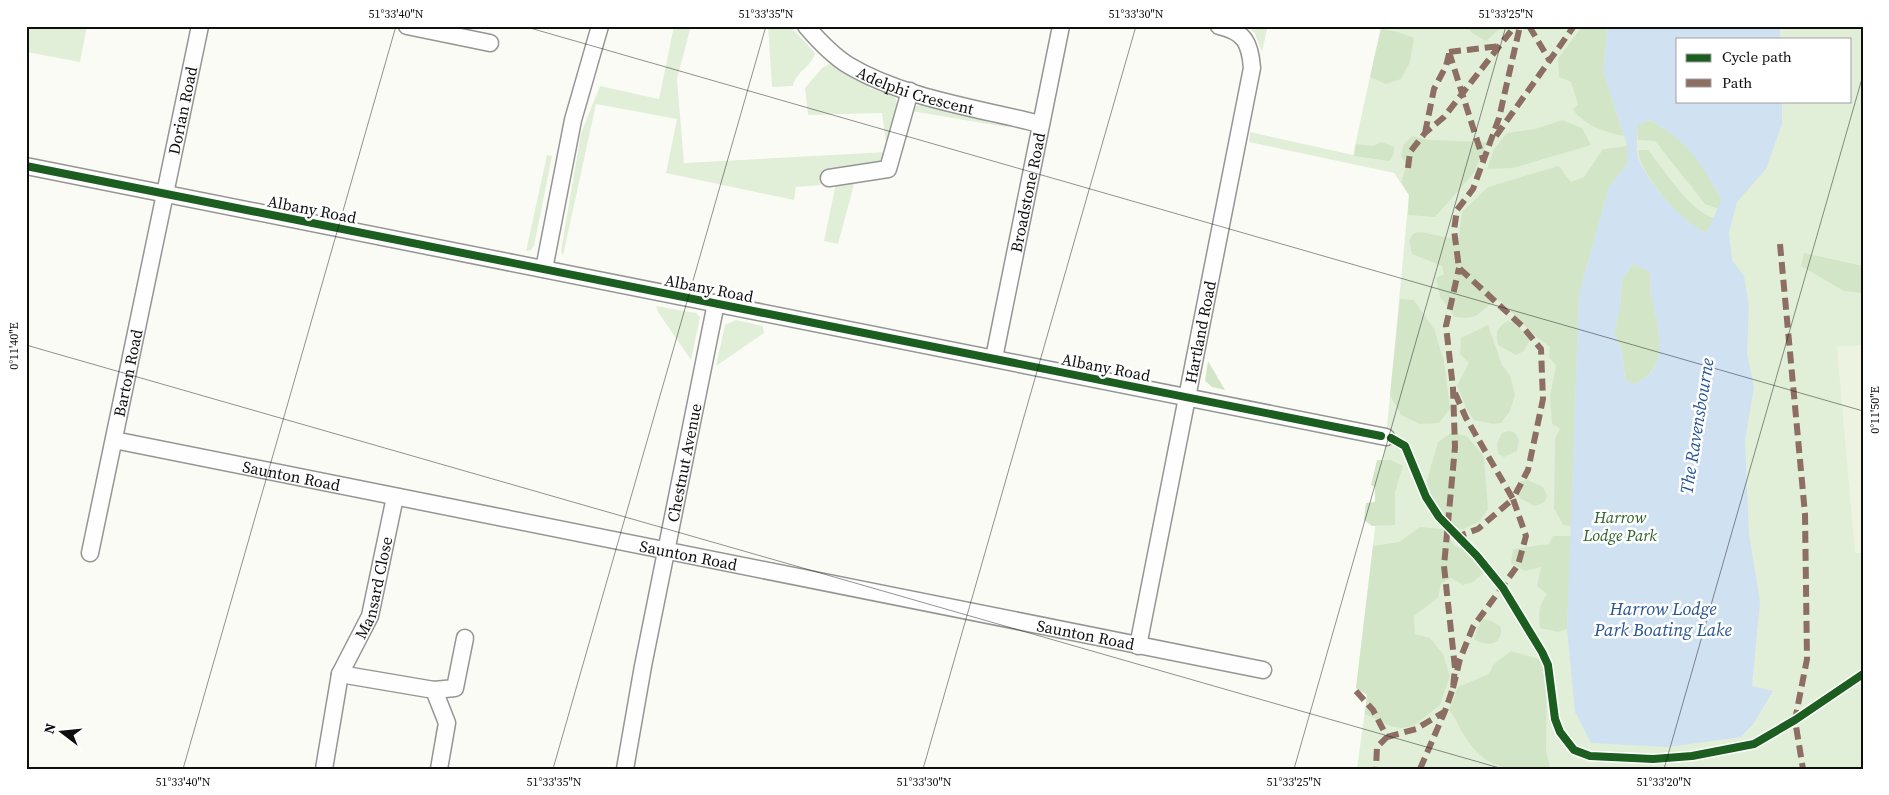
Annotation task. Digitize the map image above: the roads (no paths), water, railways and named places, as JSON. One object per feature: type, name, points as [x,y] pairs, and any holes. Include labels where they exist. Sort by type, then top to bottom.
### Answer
[{"type":"street","name":"Dorian Road","points":[[165,194],[200,26]]},
{"type":"street","points":[[407,26],[490,43]]},
{"type":"street","points":[[544,269],[571,128],[600,26]]},
{"type":"street","name":"Adelphi Crescent","points":[[806,26],[820,42],[846,64],[878,81],[1040,124]]},
{"type":"street","name":"Broadstone Road","points":[[994,358],[1061,26]]},
{"type":"street","name":"Hartland Road","points":[[1138,646],[1252,68],[1250,47],[1243,38],[1231,29],[1219,26]]},
{"type":"street","points":[[829,178],[888,169],[910,91]]},
{"type":"street","name":"Albany Road","points":[[26,166],[1386,437]]},
{"type":"street","name":"Barton Road","points":[[90,553],[165,194]]},
{"type":"street","name":"Chestnut Avenue","points":[[625,769],[665,552],[716,303]]},
{"type":"street","name":"Saunton Road","points":[[114,440],[665,552],[1263,670]]},
{"type":"street","name":"Mansard Close","points":[[324,769],[340,674],[370,616],[395,497]]},
{"type":"street","points":[[340,674],[434,690],[455,688],[465,638]]},
{"type":"street","points":[[434,690],[447,724],[439,769]]},
{"type":"water","name":"Harrow Lodge Park Boating Lake","points":[[1608,26],[1780,26],[1780,38],[1676,38],[1676,102],[1782,102],[1782,124],[1766,169],[1737,202],[1729,233],[1732,260],[1744,276],[1749,306],[1747,353],[1754,387],[1745,440],[1749,534],[1760,602],[1752,686],[1773,691],[1754,723],[1741,737],[1668,747],[1591,743],[1575,712],[1567,629],[1579,294],[1609,187],[1627,164],[1627,145],[1603,71]],"holes":[[[1650,120],[1664,128],[1693,154],[1722,200],[1706,233],[1686,219],[1667,201],[1651,181],[1639,160],[1637,125]],[[1633,264],[1650,272],[1651,295],[1659,332],[1658,357],[1654,368],[1646,377],[1634,384],[1625,380],[1622,350],[1614,333],[1620,308],[1622,280]]]},
{"type":"water label","name":"The Ravensbourne","points":[[1697,426]]},
{"type":"park label","name":"Harrow Lodge Park","points":[[1620,526]]}]
